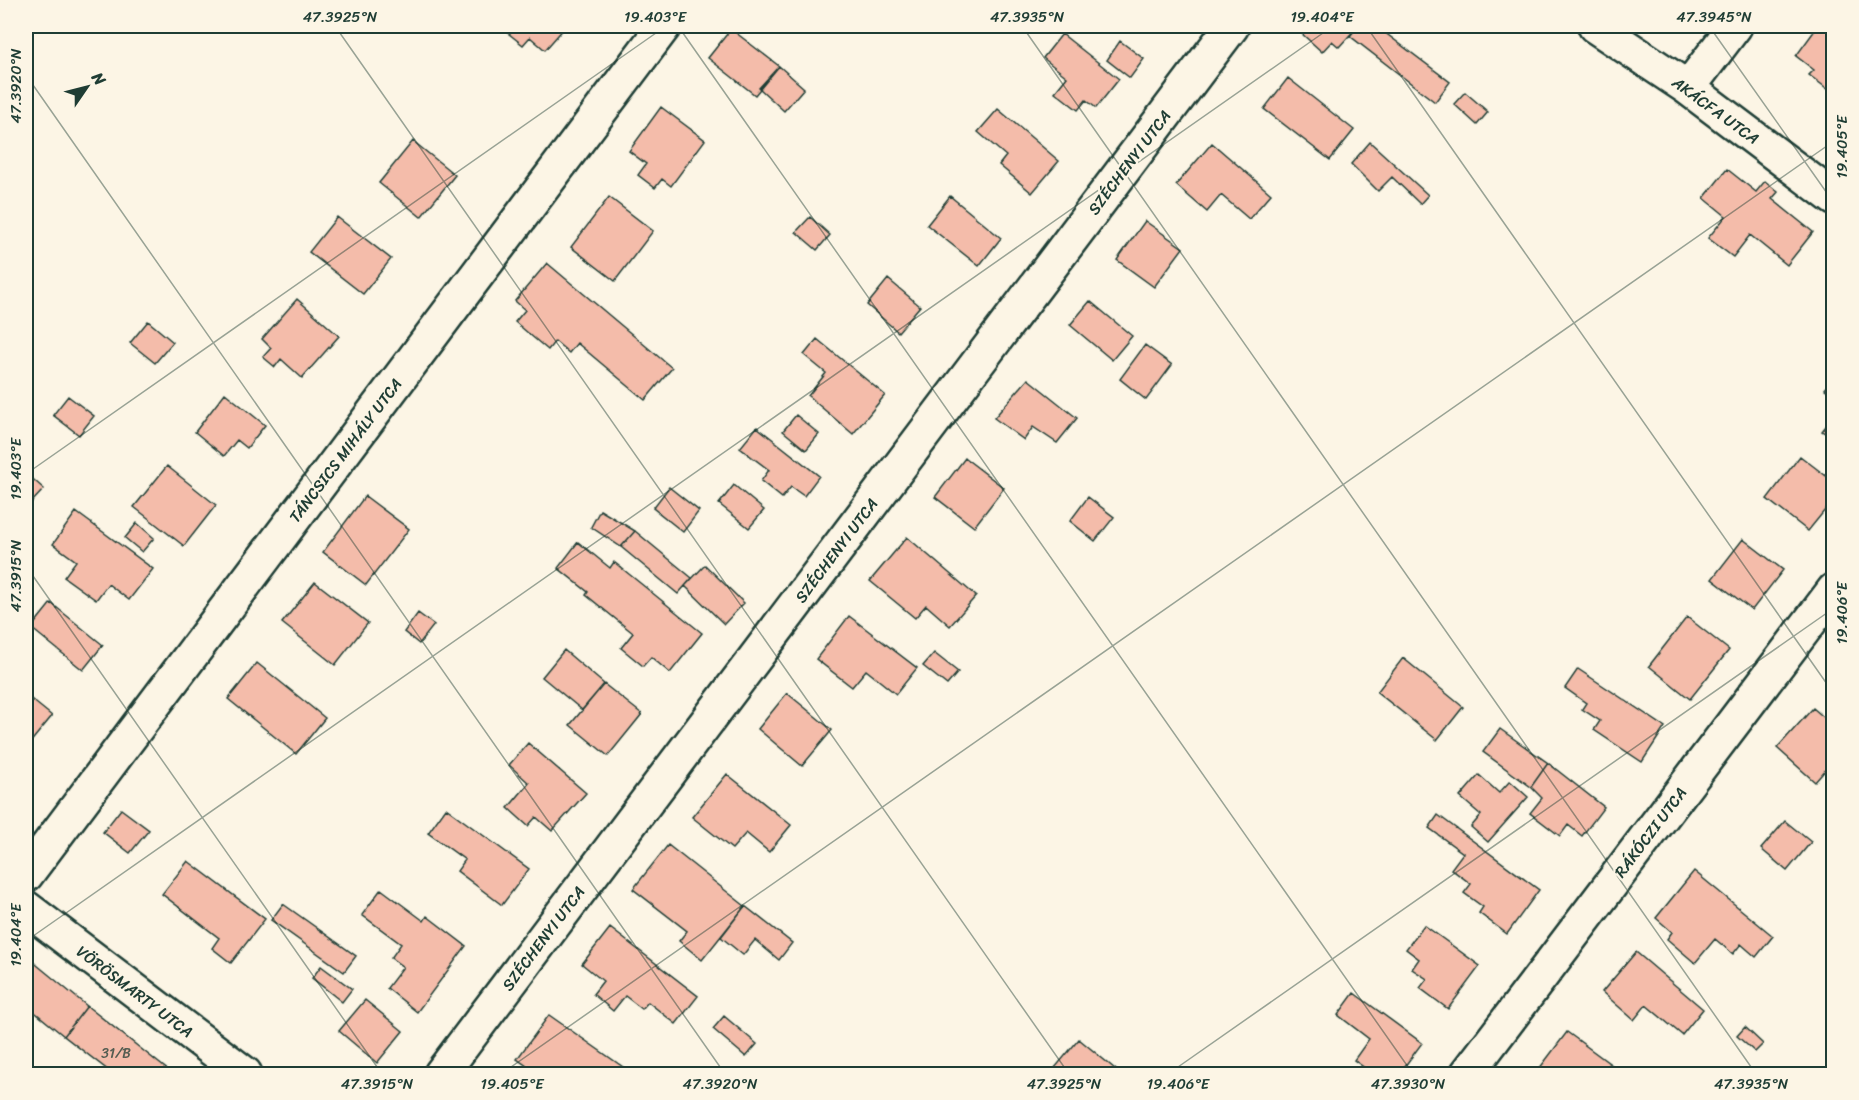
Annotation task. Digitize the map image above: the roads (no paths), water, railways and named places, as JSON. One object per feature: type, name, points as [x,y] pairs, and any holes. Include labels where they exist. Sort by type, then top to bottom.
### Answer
[{"type":"street","name":"TÁNCSICS MIHÁLY UTCA","points":[[26,875],[664,26]]},
{"type":"street","name":"SZÉCHENYI UTCA","points":[[441,1074],[1232,26]]},
{"type":"street","name":"AKÁCFA UTCA","points":[[1595,26],[1688,88],[1833,198]]},
{"type":"street","points":[[1688,88],[1735,26]]},
{"type":"street","name":"RÁKÓCZI UTCA","points":[[1467,1074],[1833,590]]},
{"type":"street","name":"VÖRÖSMARTY UTCA","points":[[26,908],[245,1074]]}]
